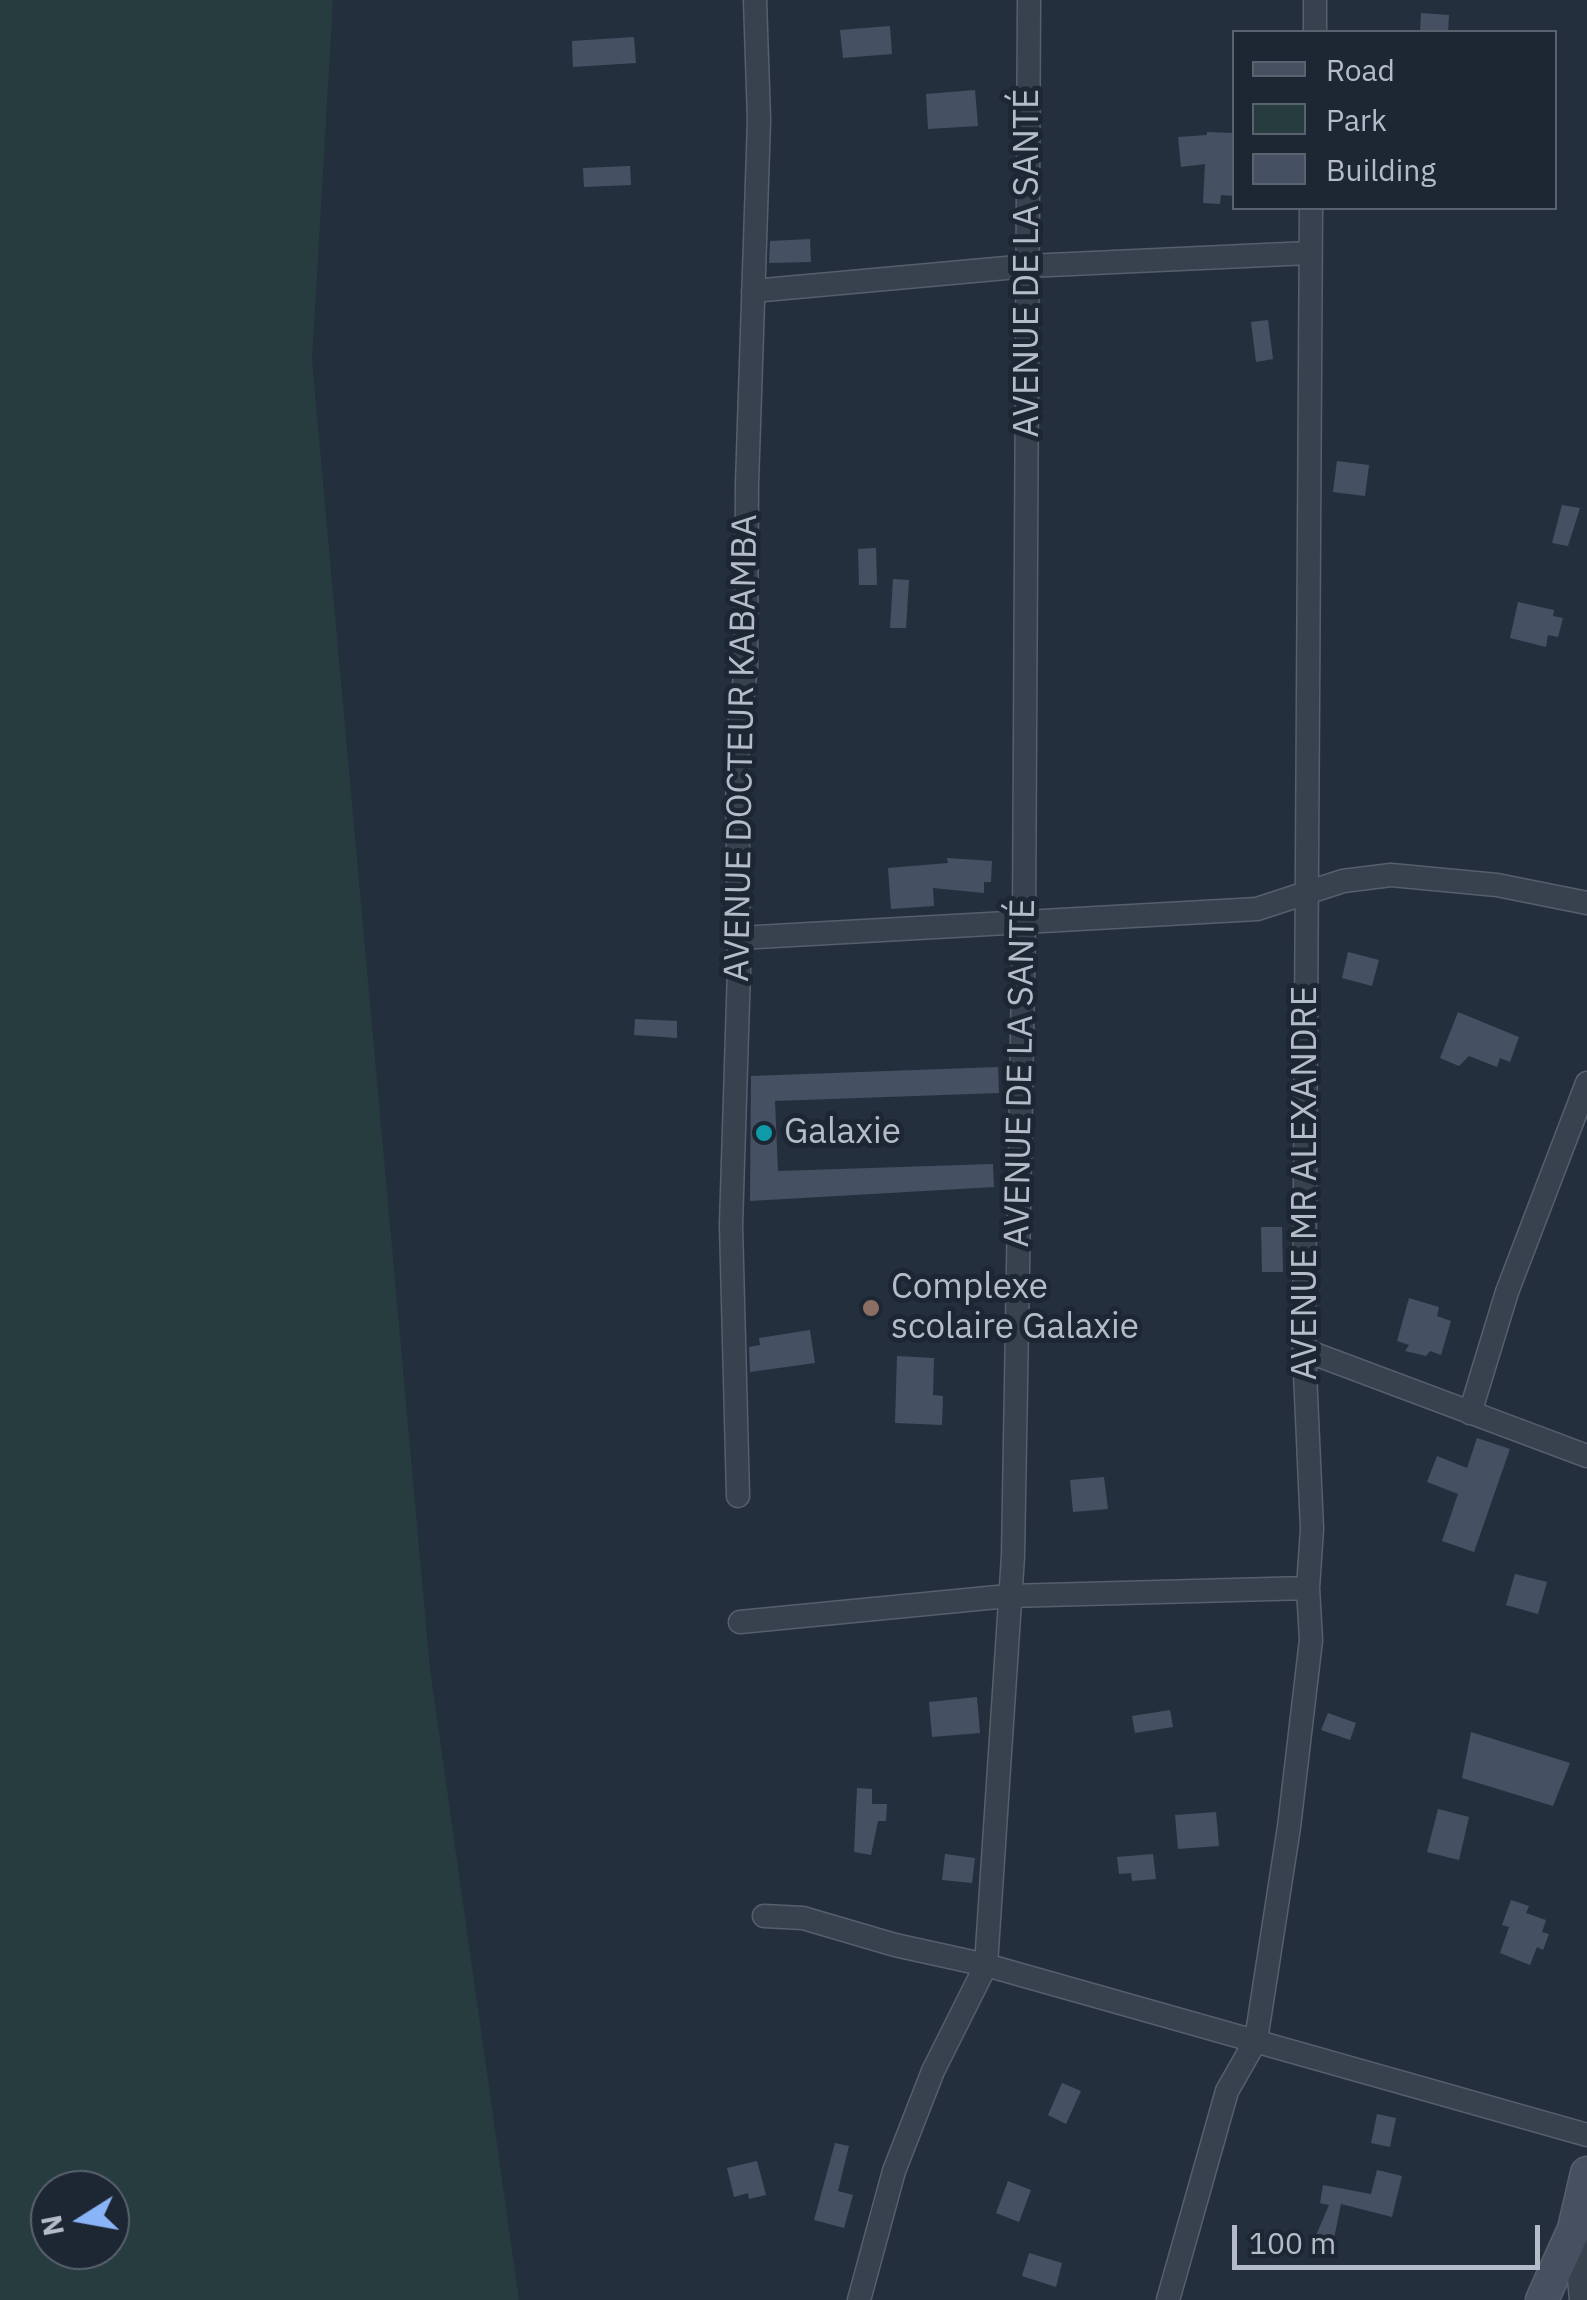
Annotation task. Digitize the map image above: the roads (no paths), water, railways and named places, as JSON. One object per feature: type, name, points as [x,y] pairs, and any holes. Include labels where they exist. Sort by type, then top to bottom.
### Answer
[{"type":"main road","points":[[1542,2300],[1574,2229],[1587,2173]]},
{"type":"street","name":"AVENUE DOCTEUR KABAMBA","points":[[738,1496],[732,1225],[738,938],[737,746],[746,666],[747,484],[759,120],[755,0]]},
{"type":"street","name":"AVENUE DE LA SANTÉ","points":[[858,2300],[900,2154],[933,2071],[986,1966],[1014,1536],[1024,922],[1030,0]]},
{"type":"street","points":[[1315,0],[1316,30]]},
{"type":"street","name":"AVENUE MR ALEXANDRE","points":[[1256,2040],[1312,1640],[1308,1588],[1312,1528],[1304,1350],[1311,210]]},
{"type":"street","points":[[753,291],[1028,266],[1309,253]]},
{"type":"street","points":[[738,938],[1257,909],[1343,880],[1391,874],[1497,885],[1587,903]]},
{"type":"street","points":[[1470,1414],[1507,1292],[1587,1083]]},
{"type":"street","points":[[1304,1350],[1587,1456]]},
{"type":"street","points":[[740,1622],[1008,1596],[1308,1588]]},
{"type":"street","points":[[764,1916],[803,1918],[986,1966],[1587,2135]]},
{"type":"street","points":[[1168,2300],[1227,2091],[1256,2040]]},
{"type":"street","points":[[1574,2229],[1581,2300]]},
{"type":"place","name":"Galaxie","points":[[764,1133]]},
{"type":"place","name":"Complexe scolaire Galaxie","points":[[871,1308]]}]
